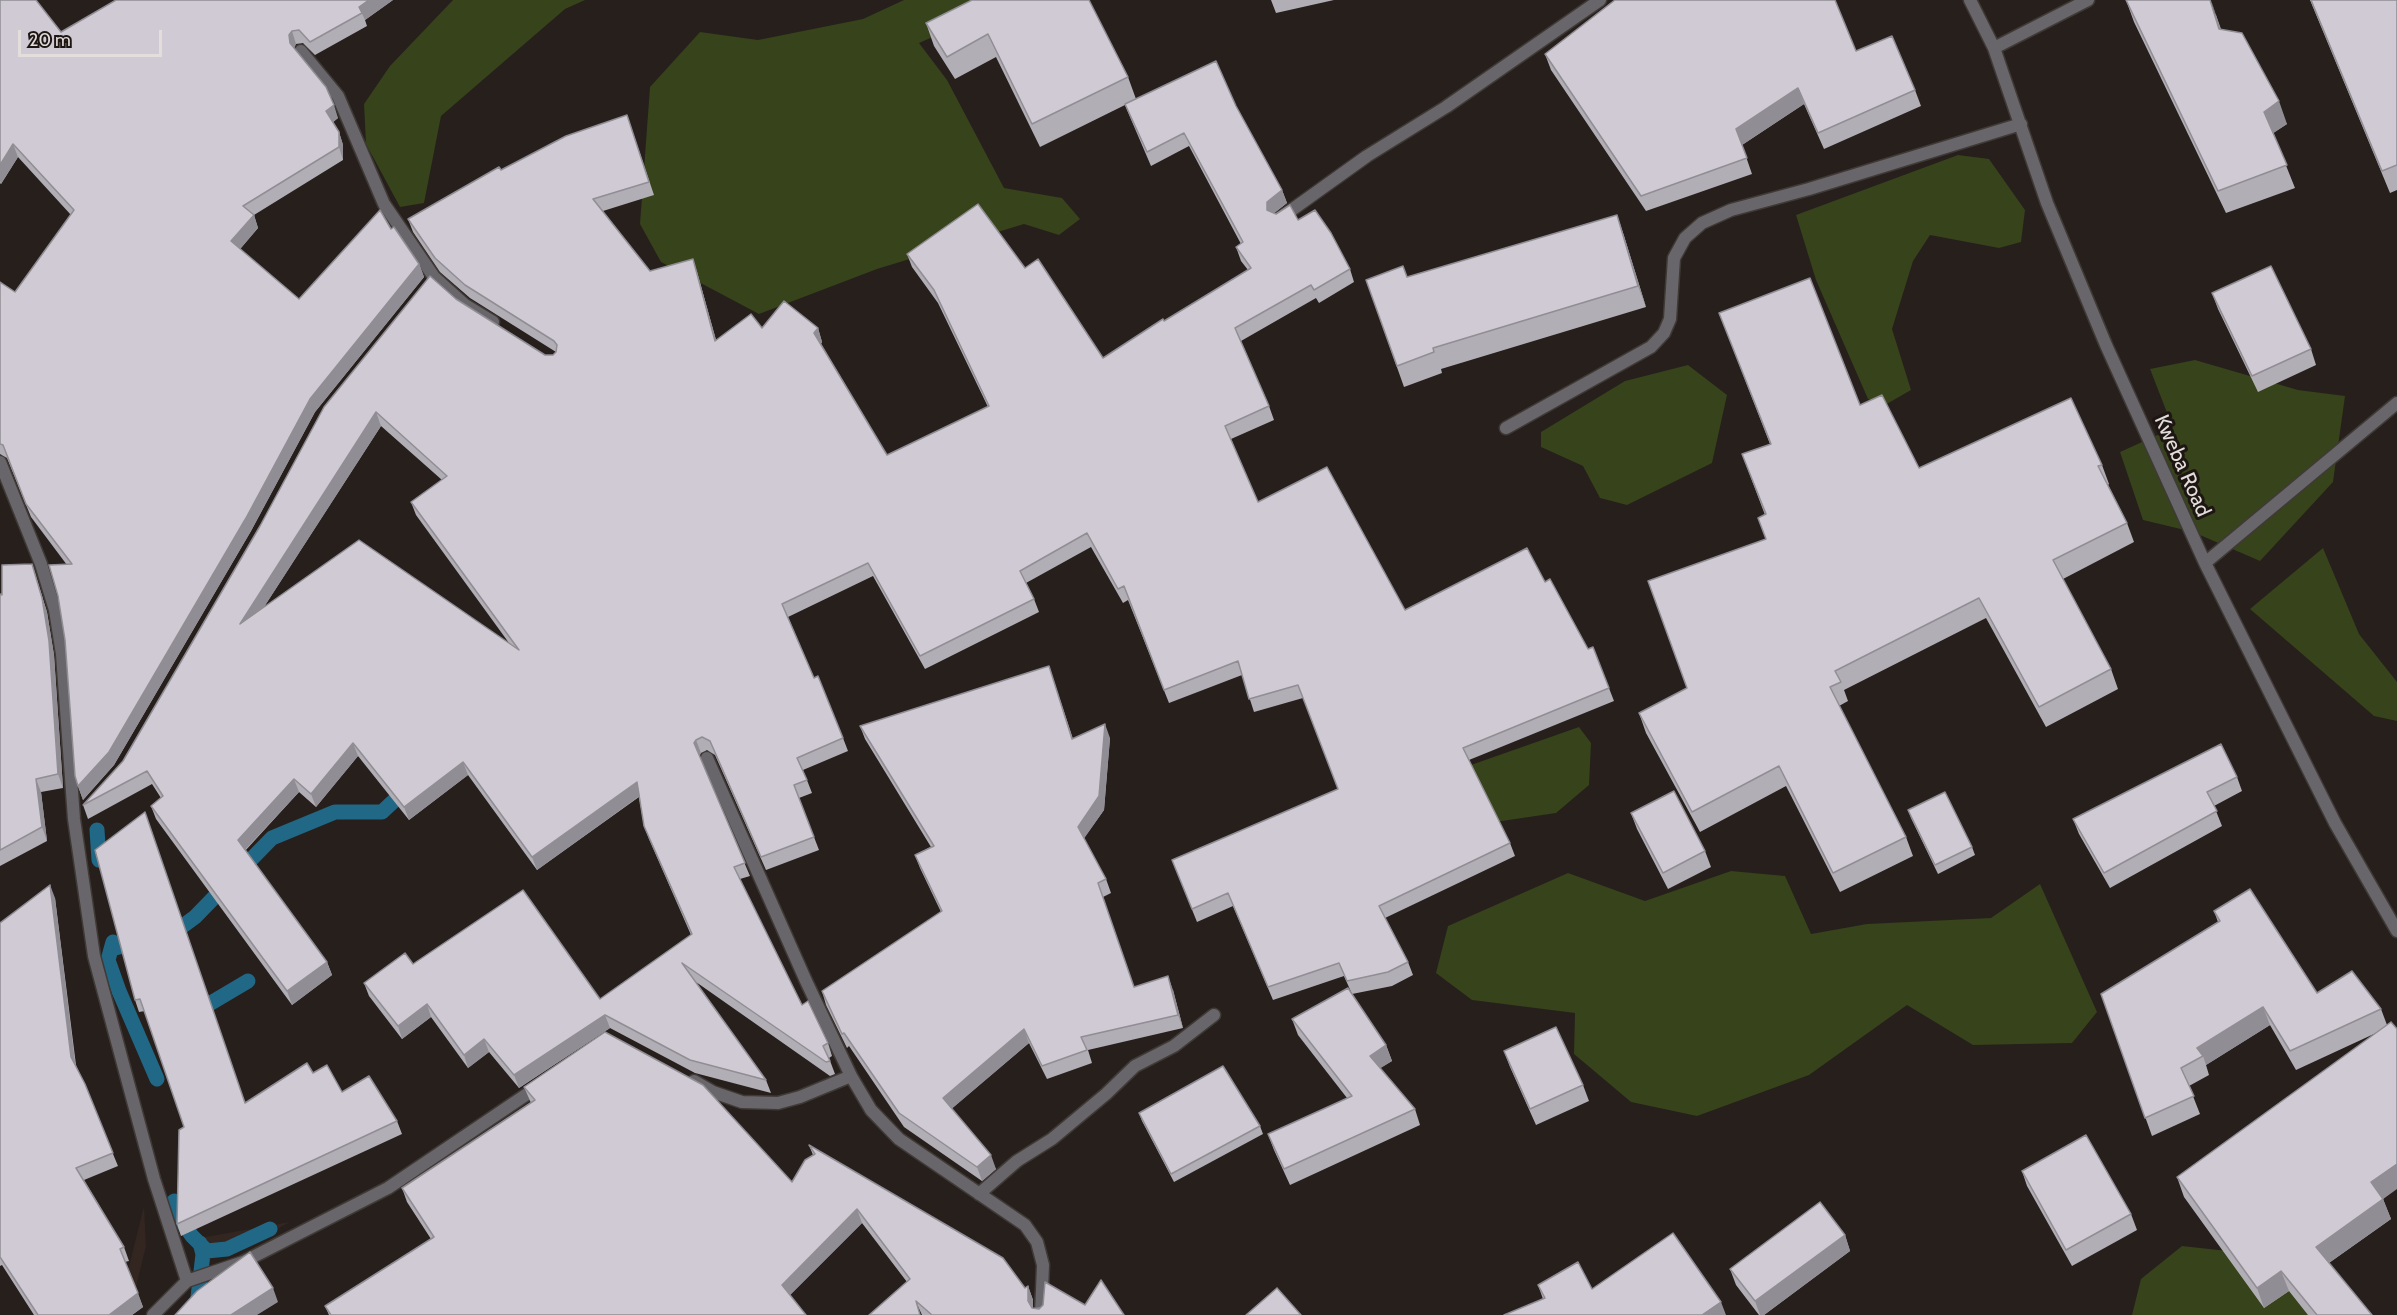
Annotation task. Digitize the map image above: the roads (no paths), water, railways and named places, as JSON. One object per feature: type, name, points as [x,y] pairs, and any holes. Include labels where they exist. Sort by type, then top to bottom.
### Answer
[{"type":"street","points":[[1279,219],[1367,156],[1446,107],[1600,0]]},
{"type":"street","name":"Kweba Road","points":[[1970,0],[1995,48],[2048,203],[2106,345],[2205,563],[2335,823],[2397,931]]},
{"type":"street","points":[[1995,48],[2088,0]]},
{"type":"street","points":[[301,51],[338,96],[384,204],[430,282],[505,330]]},
{"type":"street","points":[[1506,428],[1651,347],[1664,333],[1670,319],[1674,258],[1685,238],[1702,223],[1731,210],[1809,189],[2021,124]]},
{"type":"street","points":[[2205,563],[2397,403]]},
{"type":"street","points":[[0,462],[41,564],[55,610],[62,654],[74,819],[87,912],[100,982],[154,1179],[187,1281]]},
{"type":"street","points":[[707,758],[850,1076],[883,1125],[1025,1225],[1037,1242],[1043,1265],[1041,1315]]},
{"type":"street","points":[[74,819],[88,806]]},
{"type":"street","points":[[979,1194],[1017,1161],[1052,1139],[1106,1094],[1135,1066],[1174,1046],[1214,1014]]},
{"type":"street","points":[[682,1075],[713,1092],[742,1102],[758,1103],[778,1103],[800,1097],[850,1076]]},
{"type":"street","points":[[153,1315],[187,1281],[243,1262],[388,1188],[546,1080]]},
{"type":"waterway","points":[[167,936],[195,917],[272,838],[335,812],[382,812],[398,797]]},
{"type":"waterway","points":[[97,830],[99,860]]},
{"type":"waterway","points":[[113,942],[108,960],[157,1079]]},
{"type":"waterway","points":[[111,949],[140,942]]},
{"type":"waterway","points":[[194,1013],[248,981]]},
{"type":"waterway","points":[[174,1201],[177,1215],[192,1236],[207,1251],[227,1249],[270,1229]]},
{"type":"waterway","points":[[198,1297],[203,1254],[200,1243]]}]
